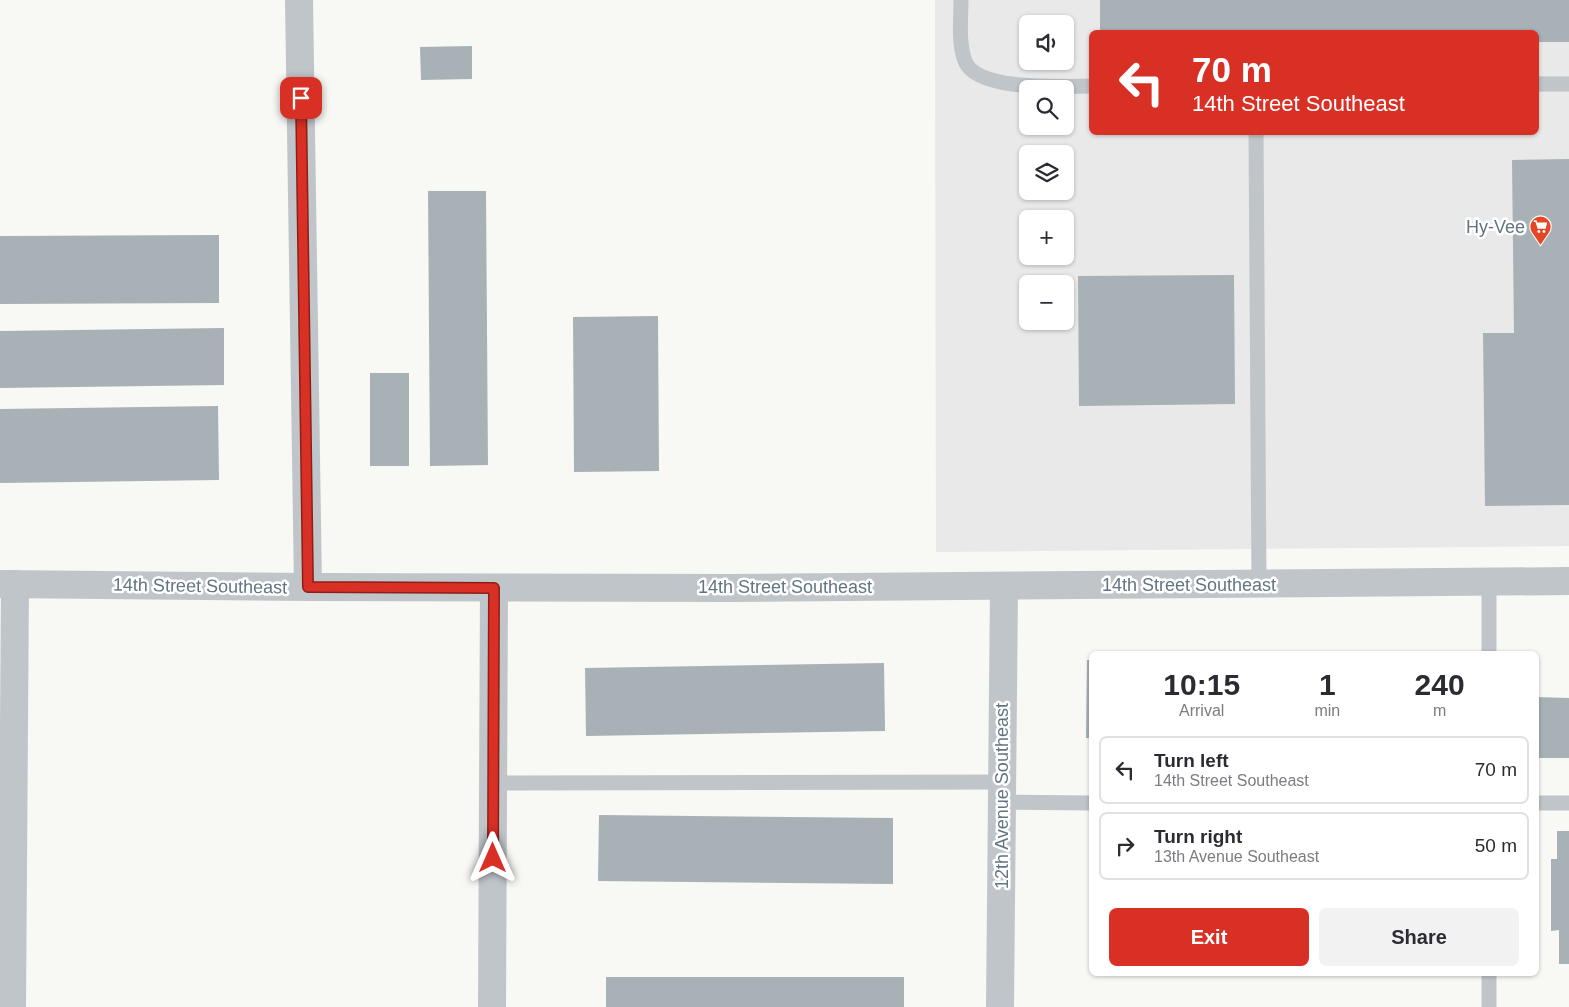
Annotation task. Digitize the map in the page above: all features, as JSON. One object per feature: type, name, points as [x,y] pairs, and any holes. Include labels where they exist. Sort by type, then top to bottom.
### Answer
[{"type":"street","points":[[299,0],[308,587]]},
{"type":"street","name":"14th Street Southeast","points":[[7,584],[494,588],[1569,581]]},
{"type":"street","points":[[7,584],[12,1007]]},
{"type":"street","name":"12th Avenue Southeast","points":[[1000,1007],[1004,586]]},
{"type":"street","points":[[492,1007],[494,588]]},
{"type":"lane","points":[[961,0],[961,41],[966,63],[978,76],[1004,84],[1089,86]]},
{"type":"lane","points":[[1539,84],[1569,84]]},
{"type":"lane","points":[[1256,135],[1259,584]]},
{"type":"lane","points":[[1489,582],[1489,651]]},
{"type":"lane","points":[[493,783],[1002,792],[1089,803]]},
{"type":"lane","points":[[1539,803],[1569,803]]},
{"type":"lane","points":[[1489,976],[1489,1007]]},
{"type":"shaded area","points":[[935,0],[1569,0],[1569,546],[936,552]]},
{"type":"building","points":[[1100,0],[1569,0],[1569,42],[1539,42],[1539,30],[1100,30]]},
{"type":"building","points":[[472,46],[472,79],[421,80],[420,47]]},
{"type":"building","name":"Hy-Vee","points":[[1569,159],[1569,505],[1485,506],[1483,333],[1514,333],[1512,160]]},
{"type":"building","points":[[428,191],[486,191],[488,465],[430,466]]},
{"type":"building","points":[[219,235],[219,303],[0,304],[0,236]]},
{"type":"building","points":[[1234,275],[1235,404],[1079,406],[1078,276]]},
{"type":"building","points":[[658,316],[659,471],[574,472],[573,317]]},
{"type":"building","points":[[224,328],[224,385],[0,388],[0,331]]},
{"type":"building","points":[[370,373],[409,373],[409,466],[370,466]]},
{"type":"building","points":[[218,406],[219,480],[0,483],[0,409]]},
{"type":"building","points":[[1087,660],[1089,660],[1089,738],[1086,738]]},
{"type":"building","points":[[884,663],[885,731],[586,736],[585,668]]},
{"type":"building","points":[[1539,697],[1569,698],[1569,758],[1539,758]]},
{"type":"building","points":[[599,815],[893,818],[893,884],[598,881]]},
{"type":"building","points":[[1557,831],[1569,831],[1569,964],[1559,964],[1559,930],[1551,931],[1551,859],[1557,859]]},
{"type":"building","points":[[606,977],[904,977],[904,1007],[606,1007]]},
{"type":"place","name":"Hy-Vee","points":[[1541,246]]},
{"type":"route","points":[[301,98],[308,587],[494,588],[493,858]]}]
